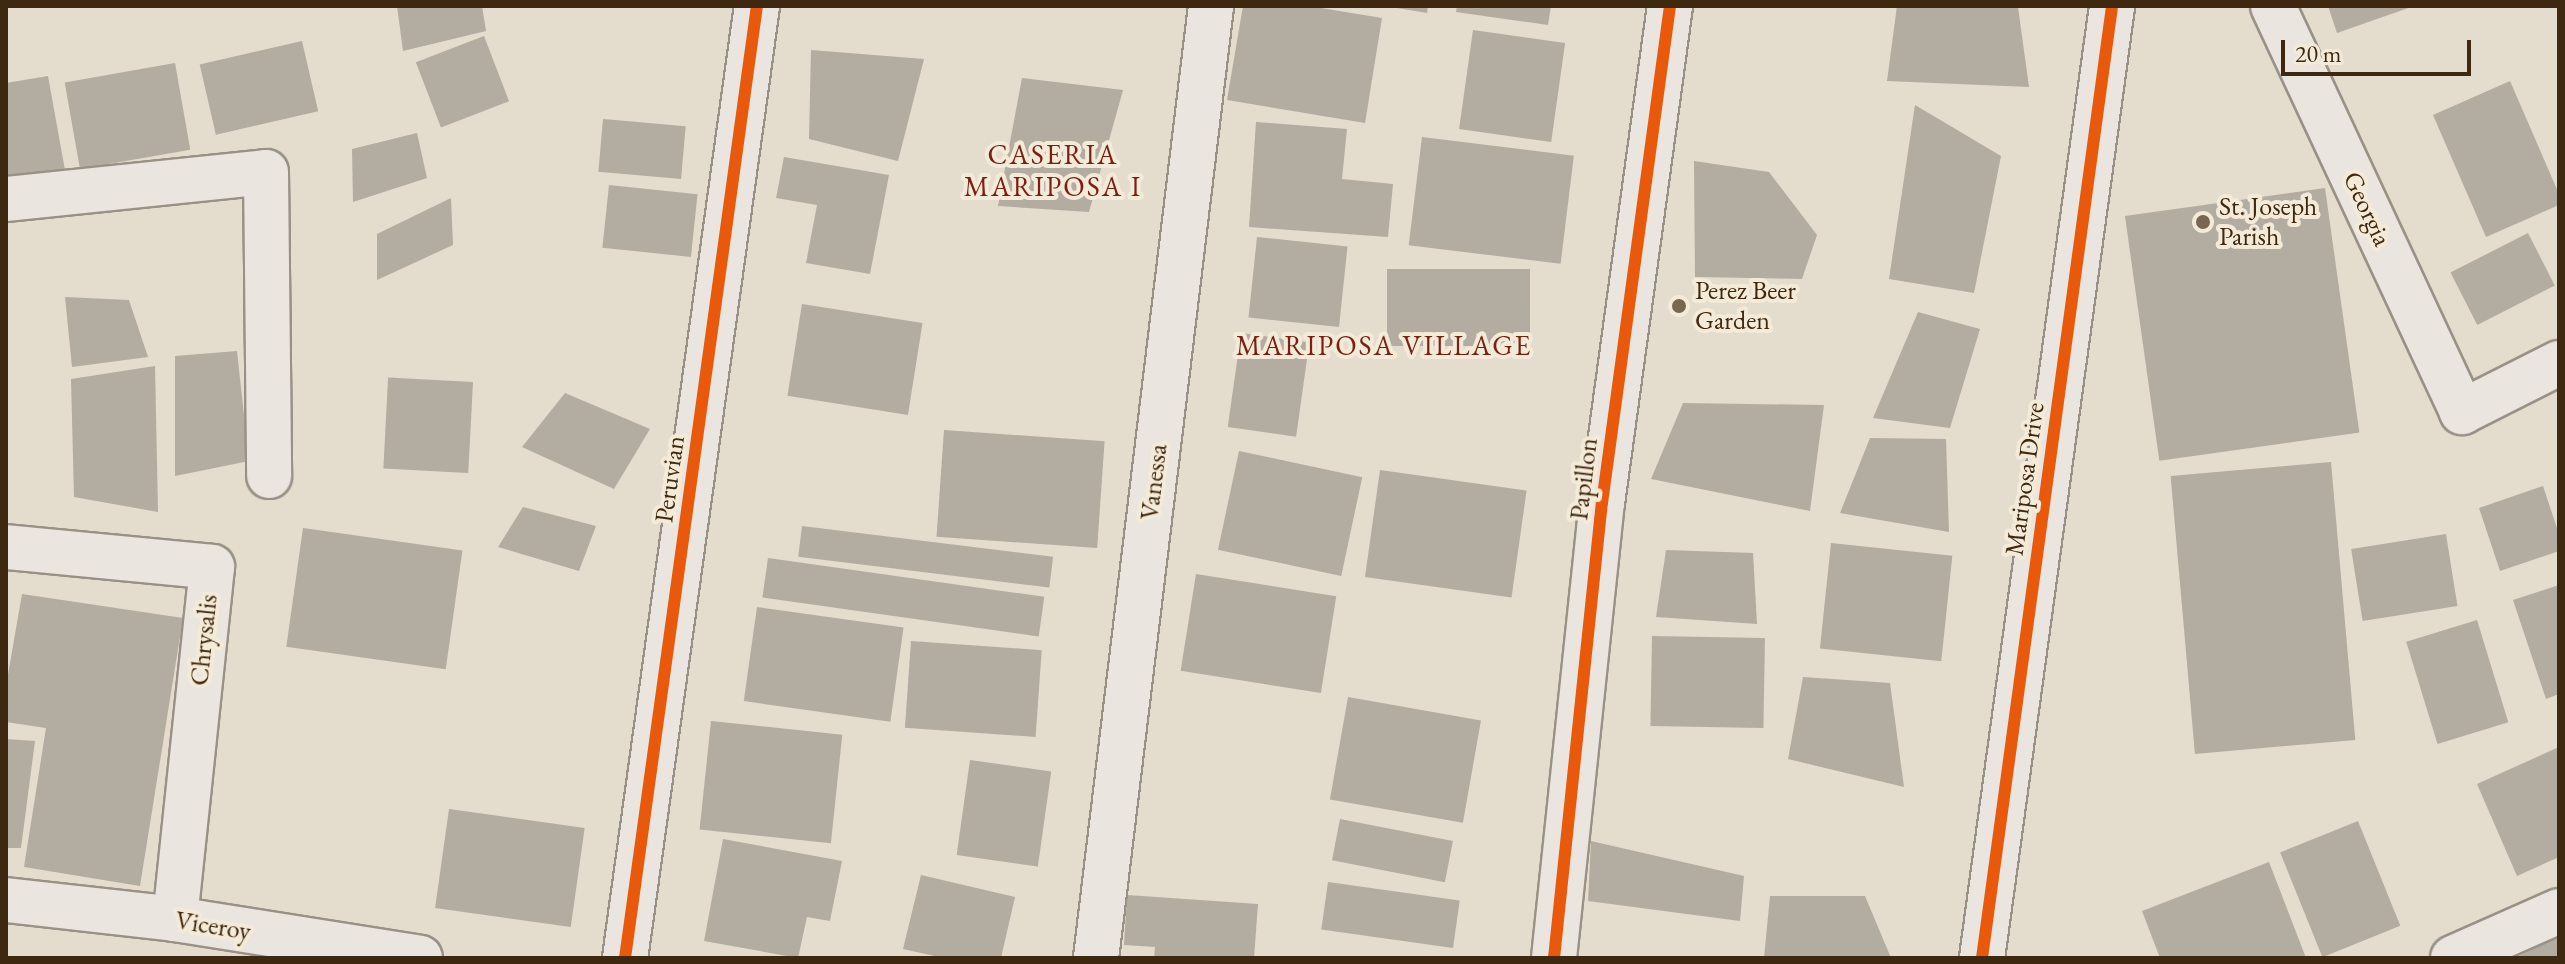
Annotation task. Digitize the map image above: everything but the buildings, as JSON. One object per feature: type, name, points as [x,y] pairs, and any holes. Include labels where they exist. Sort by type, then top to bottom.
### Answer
[{"type":"street","name":"Peruvian","points":[[625,958],[757,6]]},
{"type":"street","name":"Vanessa","points":[[1096,958],[1211,6]]},
{"type":"street","name":"Papillon","points":[[1554,958],[1602,503],[1670,6]]},
{"type":"street","name":"Mariposa Drive","points":[[1982,958],[2112,6]]},
{"type":"street","name":"Georgia","points":[[2273,6],[2462,412],[2559,363]]},
{"type":"street","points":[[6,199],[266,172],[269,476]]},
{"type":"street","name":"Chrysalis","points":[[6,547],[212,567],[175,919]]},
{"type":"street","name":"Viceroy","points":[[6,900],[175,919],[420,958]]},
{"type":"street","points":[[2456,958],[2559,911]]},
{"type":"cycle path","points":[[625,958],[757,6]]},
{"type":"cycle path","points":[[1554,958],[1602,503],[1670,6]]},
{"type":"cycle path","points":[[1982,958],[2112,6]]},
{"type":"place","name":"St. Joseph Parish","points":[[2203,222]]},
{"type":"place","name":"Perez Beer Garden","points":[[1679,306]]},
{"type":"district","name":"CASERIA MARIPOSA I","points":[[1053,170]]},
{"type":"district","name":"MARIPOSA VILLAGE","points":[[1384,345]]}]
